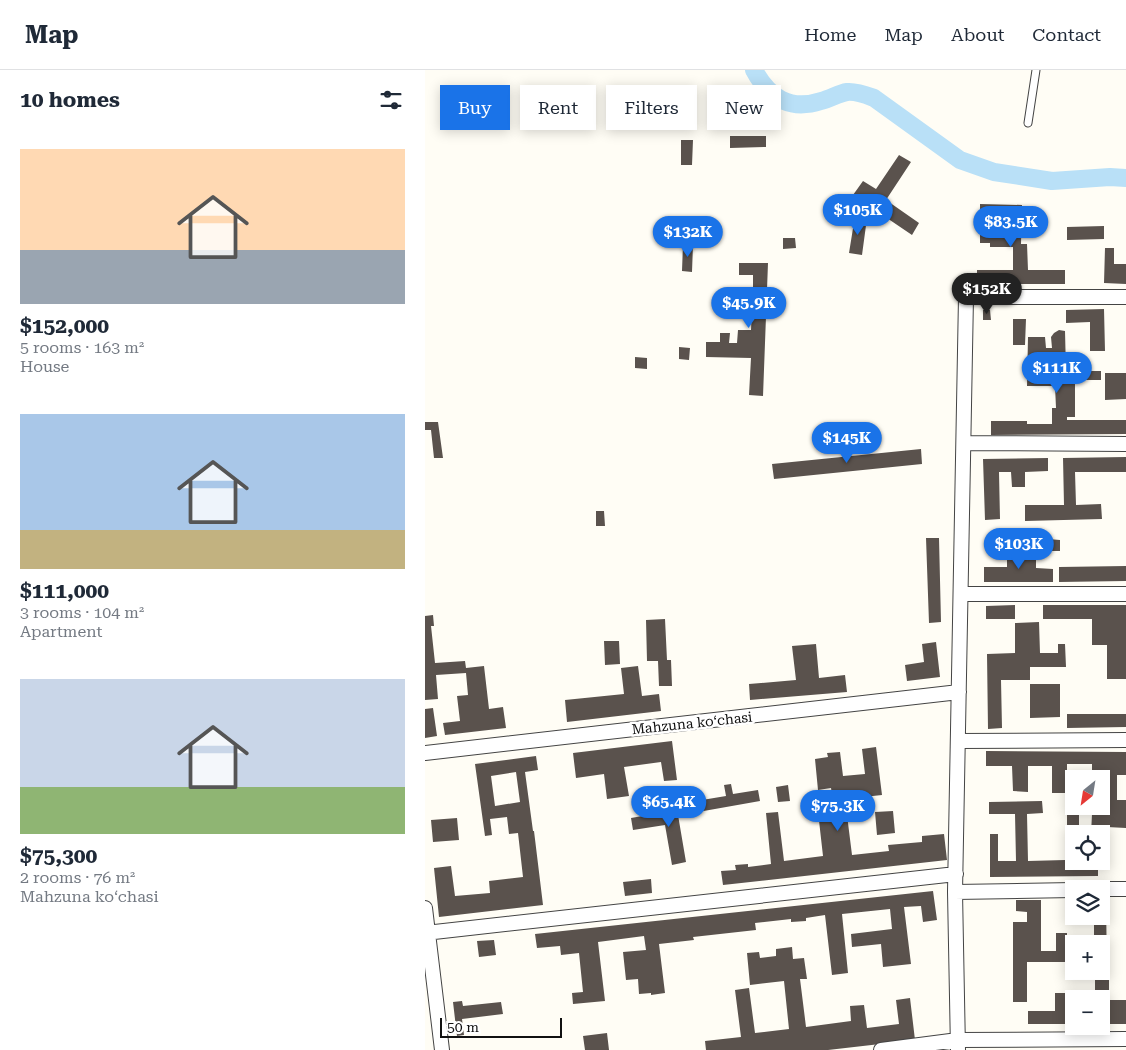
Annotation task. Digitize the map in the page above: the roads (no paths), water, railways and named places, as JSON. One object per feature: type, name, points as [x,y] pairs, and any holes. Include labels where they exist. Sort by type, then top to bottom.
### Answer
[{"type":"street","points":[[958,1045],[955,892],[966,297],[1126,297]]},
{"type":"street","points":[[963,443],[1126,444]]},
{"type":"street","points":[[961,594],[1126,594]]},
{"type":"street","name":"Mahzuna koʻchasi","points":[[425,753],[959,692]]},
{"type":"street","points":[[958,741],[1126,740]]},
{"type":"street","points":[[426,933],[956,874]]},
{"type":"street","points":[[1110,889],[1126,889]]},
{"type":"street","points":[[955,892],[1065,890]]},
{"type":"street","points":[[425,908],[426,933],[442,1050]]},
{"type":"street","points":[[881,1050],[958,1045],[1126,1039]]},
{"type":"lane","points":[[1028,123],[1036,70]]},
{"type":"waterway","points":[[754,70],[766,88],[781,100],[790,103],[810,104],[847,92],[874,98],[960,160],[994,172],[1052,181],[1110,177],[1126,178]]}]
